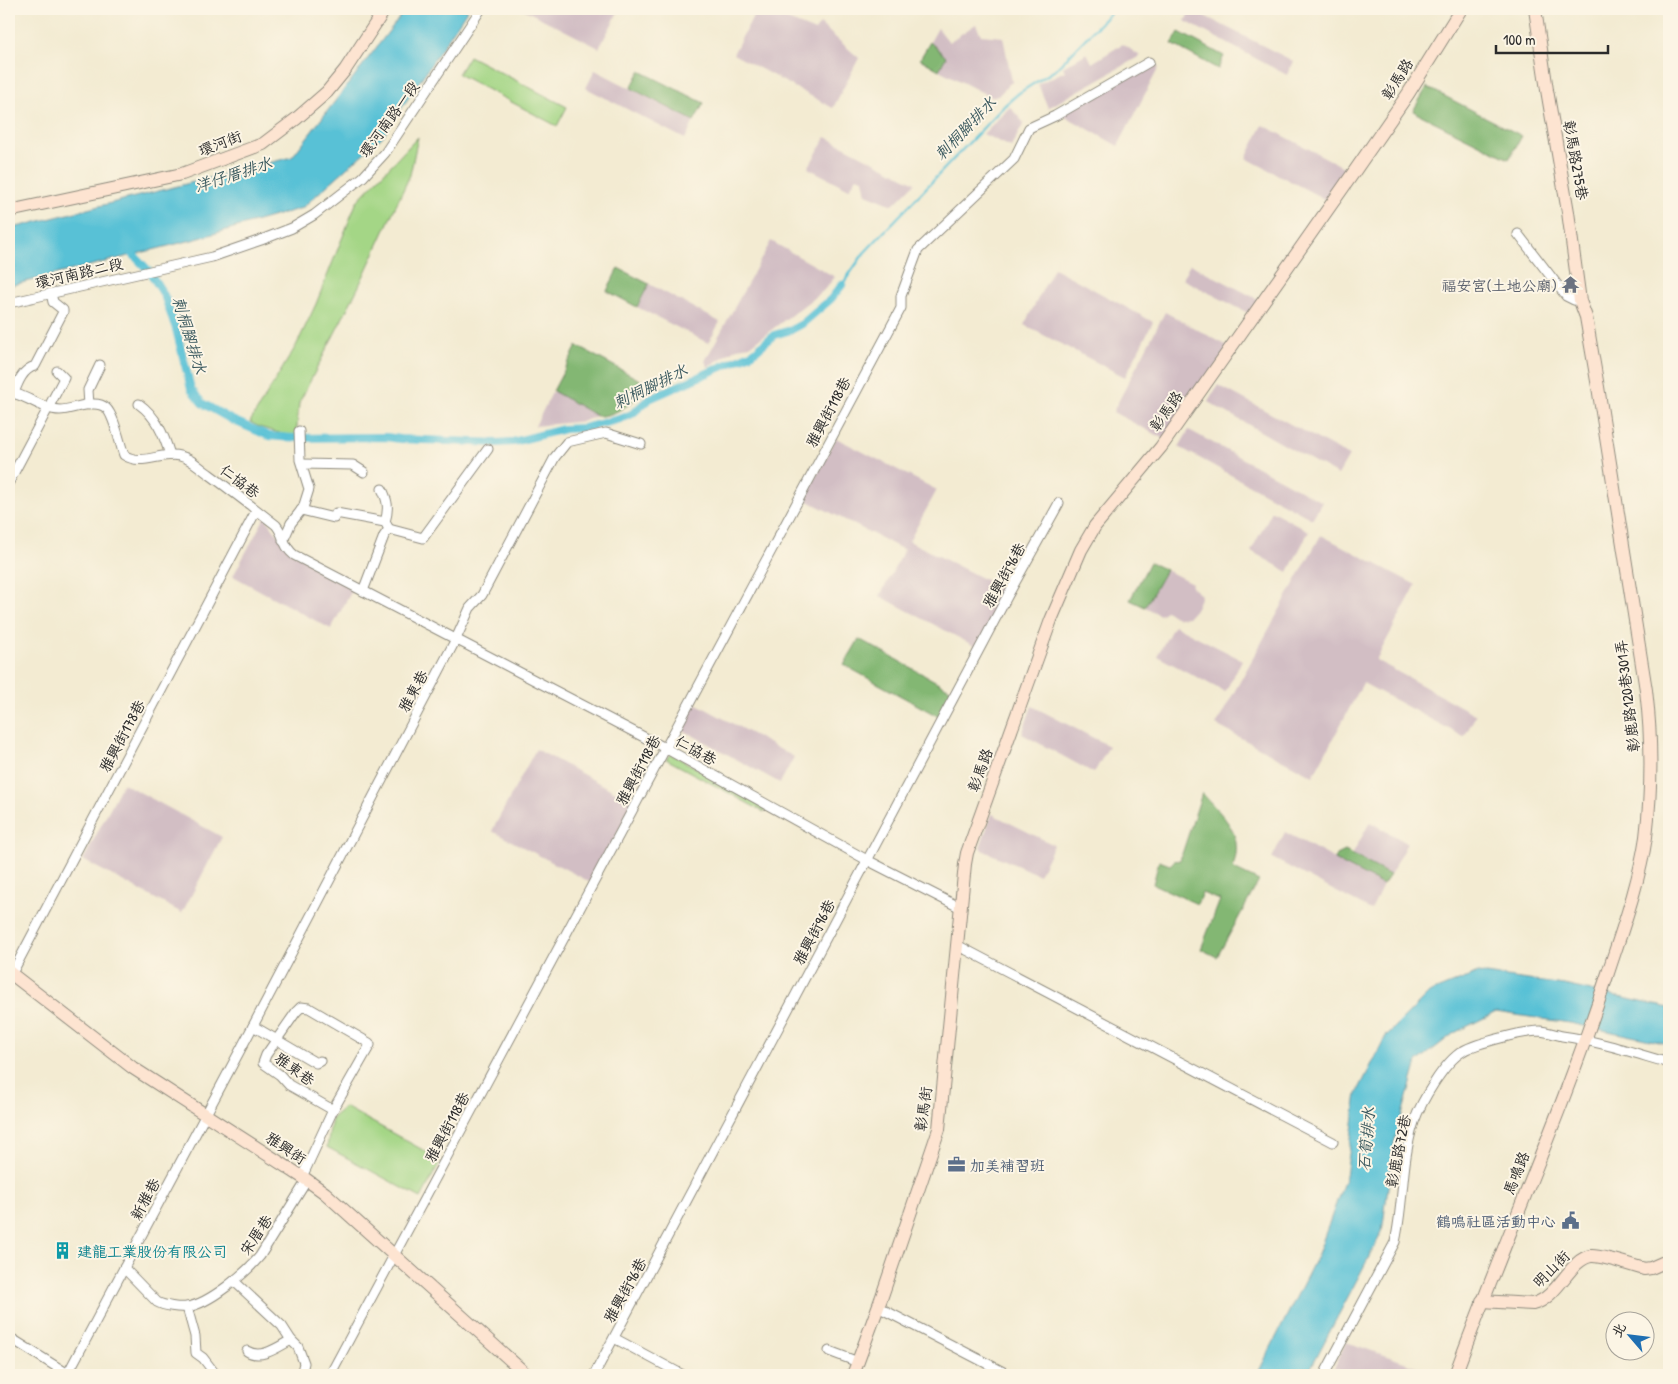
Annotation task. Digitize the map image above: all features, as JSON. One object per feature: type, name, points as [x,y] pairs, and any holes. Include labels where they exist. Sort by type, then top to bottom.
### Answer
[{"type":"street","name":"環河街","points":[[9,211],[182,174],[263,144],[327,92],[345,70],[385,9]]},
{"type":"street","name":"環河南路一段","points":[[156,269],[212,257],[262,240],[292,228],[334,202],[363,177],[385,153],[481,9]]},
{"type":"street","name":"彰馬路","points":[[965,864],[1050,620],[1081,550],[1095,526],[1161,447],[1408,94],[1461,9]]},
{"type":"street","name":"彰馬路275巷","points":[[1535,9],[1568,212],[1580,300],[1586,317]]},
{"type":"street","name":"雅興街118巷","points":[[330,1375],[901,308],[901,296],[918,250],[1014,159],[1029,128],[1055,116],[1149,62]]},
{"type":"street","points":[[1518,234],[1566,296],[1574,300],[1580,300]]},
{"type":"street","name":"環河南路二段","points":[[9,303],[156,269]]},
{"type":"street","points":[[51,293],[54,302],[63,312],[35,366],[29,368],[12,393],[40,406],[59,410],[89,405],[88,390],[100,365]]},
{"type":"street","name":"彰鹿路120巷301弄","points":[[1586,317],[1646,690],[1651,758],[1646,840],[1633,894],[1586,1040]]},
{"type":"street","points":[[9,482],[64,378],[57,371]]},
{"type":"street","name":"仁協巷","points":[[89,405],[100,404],[106,408],[110,414],[124,455],[141,460],[170,455],[180,456],[196,464],[276,525],[281,531],[286,548],[294,555],[665,748],[867,860],[960,908]]},
{"type":"street","points":[[140,404],[149,411],[158,423],[170,455]]},
{"type":"street","points":[[283,541],[291,523],[301,510],[309,490],[300,460],[299,431]]},
{"type":"street","name":"雅東巷","points":[[206,1115],[456,639],[470,608],[482,595],[555,457],[567,442],[606,433],[641,444]]},
{"type":"street","points":[[301,510],[334,518],[336,513],[424,538],[488,449]]},
{"type":"street","points":[[302,464],[353,465],[364,472]]},
{"type":"street","points":[[363,591],[387,526],[388,502],[382,489]]},
{"type":"street","name":"雅興街96巷","points":[[594,1375],[1008,595],[1059,503]]},
{"type":"street","name":"雅興街178巷","points":[[10,975],[256,511]]},
{"type":"street","name":"彰馬街","points":[[853,1375],[878,1308],[938,1129],[965,864]]},
{"type":"street","points":[[957,945],[1333,1142]]},
{"type":"street","name":"雅興街","points":[[10,975],[134,1068],[305,1178],[527,1375]]},
{"type":"street","name":"雅東巷","points":[[305,1178],[333,1110],[370,1045],[305,1007],[298,1008],[263,1063],[280,1075],[289,1085],[333,1110]]},
{"type":"street","name":"雅東巷","points":[[253,1026],[316,1063],[320,1061]]},
{"type":"street","name":"彰鹿路72巷","points":[[1324,1375],[1395,1242],[1400,1223],[1406,1165],[1414,1123],[1428,1091],[1444,1070],[1463,1051],[1504,1037],[1539,1031],[1586,1040],[1669,1062]]},
{"type":"street","name":"馬鳴路","points":[[1455,1375],[1482,1301],[1586,1040]]},
{"type":"street","name":"新雅巷","points":[[67,1375],[206,1115]]},
{"type":"street","name":"宋厝巷","points":[[124,1268],[161,1304],[187,1307],[208,1299],[251,1267],[260,1256],[305,1178]]},
{"type":"street","name":"明山街","points":[[1482,1301],[1539,1303],[1551,1294],[1579,1261],[1592,1256],[1644,1269],[1669,1260]]},
{"type":"street","points":[[234,1281],[282,1326],[298,1347],[304,1363],[301,1375]]},
{"type":"street","points":[[187,1307],[195,1336],[196,1353],[203,1358],[216,1375]]},
{"type":"street","points":[[878,1308],[1009,1375]]},
{"type":"street","points":[[9,1337],[67,1375]]},
{"type":"street","points":[[614,1338],[683,1375]]},
{"type":"street","points":[[248,1351],[261,1355],[291,1340]]},
{"type":"street","points":[[829,1352],[858,1362]]},
{"type":"shaded area","points":[[523,9],[620,9],[599,48]]},
{"type":"shaded area","points":[[757,9],[815,31],[820,24],[859,58],[833,108],[733,54]]},
{"type":"shaded area","points":[[1191,9],[1293,61],[1287,75],[1185,21]]},
{"type":"shaded area","points":[[976,24],[981,35],[1003,37],[1012,81],[998,96],[991,97],[939,70],[946,57],[930,42],[938,28],[949,42]]},
{"type":"shaded area","points":[[1123,44],[1140,56],[1048,108],[1038,84],[1065,71],[1063,67],[1087,53],[1092,63]]},
{"type":"shaded area","points":[[1151,63],[1159,67],[1118,146],[1058,112]]},
{"type":"shaded area","points":[[595,70],[694,121],[685,139],[586,88]]},
{"type":"shaded area","points":[[1010,107],[1024,123],[1011,147],[983,134]]},
{"type":"shaded area","points":[[1263,125],[1353,172],[1332,203],[1246,158]]},
{"type":"shaded area","points":[[826,137],[915,183],[893,205],[866,194],[863,179],[857,177],[849,189],[808,168]]},
{"type":"shaded area","points":[[771,241],[835,277],[823,291],[750,346],[737,348],[708,367],[705,361]]},
{"type":"shaded area","points":[[1190,264],[1263,302],[1254,316],[1182,279]]},
{"type":"shaded area","points":[[1054,268],[1153,322],[1125,377],[1024,325]]},
{"type":"shaded area","points":[[649,284],[720,322],[708,343],[637,307]]},
{"type":"shaded area","points":[[1165,312],[1233,349],[1166,440],[1113,412]]},
{"type":"shaded area","points":[[1218,385],[1349,456],[1338,475],[1208,402]]},
{"type":"shaded area","points":[[553,391],[597,416],[584,421],[535,426]]},
{"type":"shaded area","points":[[1189,430],[1322,502],[1312,519],[1179,447]]},
{"type":"shaded area","points":[[836,438],[937,490],[909,541],[1011,593],[980,649],[880,596],[904,550],[804,499]]},
{"type":"shaded area","points":[[1272,511],[1309,531],[1288,572],[1251,551]]},
{"type":"shaded area","points":[[265,517],[291,552],[355,585],[331,629],[233,576]]},
{"type":"shaded area","points":[[1321,535],[1416,585],[1376,660],[1476,715],[1464,737],[1363,683],[1313,776],[1216,725]]},
{"type":"shaded area","points":[[1166,570],[1192,583],[1191,587],[1201,595],[1196,608],[1188,617],[1178,618],[1166,611],[1160,615],[1145,607]]},
{"type":"shaded area","points":[[1174,625],[1242,660],[1225,692],[1157,656]]},
{"type":"shaded area","points":[[695,703],[794,757],[780,783],[681,729]]},
{"type":"shaded area","points":[[1032,706],[1109,746],[1094,773],[1022,734]]},
{"type":"shaded area","points":[[536,749],[634,802],[592,883],[492,831]]},
{"type":"shaded area","points":[[123,783],[222,837],[182,913],[83,860]]},
{"type":"shaded area","points":[[992,814],[1054,845],[1039,875],[982,850],[980,847]]},
{"type":"shaded area","points":[[1370,822],[1407,843],[1390,875],[1352,855]]},
{"type":"shaded area","points":[[1285,832],[1383,885],[1371,910],[1272,858]]},
{"type":"shaded area","points":[[1346,1342],[1442,1375],[1356,1375],[1334,1368]]},
{"type":"green space","points":[[1179,32],[1224,56],[1218,69],[1172,44]]},
{"type":"green space","points":[[930,42],[946,57],[939,70],[920,59]]},
{"type":"green space","points":[[469,56],[567,107],[557,126],[458,74]]},
{"type":"green space","points":[[640,71],[704,103],[694,121],[631,88]]},
{"type":"green space","points":[[1427,87],[1522,136],[1509,159],[1413,111]]},
{"type":"green space","points":[[418,137],[410,175],[358,288],[299,403],[296,438],[259,427],[250,422],[296,346],[316,304],[357,201]]},
{"type":"green space","points":[[618,268],[649,284],[637,307],[607,291]]},
{"type":"green space","points":[[577,346],[651,386],[619,410],[597,416],[553,391]]},
{"type":"green space","points":[[1150,562],[1166,570],[1145,607],[1130,600]]},
{"type":"green space","points":[[859,639],[957,693],[943,719],[844,665]]},
{"type":"green space","points":[[671,754],[767,807],[764,812],[666,759]]},
{"type":"green space","points":[[1202,793],[1224,818],[1234,835],[1236,855],[1233,867],[1259,881],[1217,957],[1201,949],[1220,900],[1202,893],[1197,904],[1153,884],[1159,861],[1170,865],[1174,861],[1180,860]]},
{"type":"green space","points":[[1345,851],[1390,875],[1383,885],[1335,860],[1337,855]]},
{"type":"green space","points":[[345,1107],[441,1160],[421,1198],[327,1147],[332,1118]]},
{"type":"water","name":"洋仔厝排水","points":[[406,9],[468,9],[383,136],[302,208],[196,239],[9,286],[9,229],[292,157]]},
{"type":"water","name":"石筍排水","points":[[1478,973],[1564,985],[1669,1008],[1669,1044],[1570,1023],[1496,1012],[1454,1033],[1417,1062],[1394,1143],[1382,1232],[1307,1375],[1257,1375],[1318,1254],[1346,1176],[1357,1093],[1386,1036],[1429,993]]},
{"type":"waterway","name":"刺桐腳排水","points":[[842,285],[864,253],[1005,105],[1019,93],[1055,70],[1114,9]]},
{"type":"waterway","name":"刺桐腳排水","points":[[128,249],[149,271],[164,295],[176,329],[191,389],[202,403],[232,420],[269,436],[292,438],[386,437],[497,443],[513,442],[564,429],[584,428],[620,419],[632,414],[649,399],[753,353],[774,335],[791,330],[802,324],[831,299],[842,285]]},
{"type":"place","name":"福安宮(土地公廟)","points":[[1571,285]]},
{"type":"place","name":"加美補習班","points":[[956,1165]]},
{"type":"place","name":"鶴鳴社區活動中心","points":[[1570,1221]]},
{"type":"place","name":"建龍工業股份有限公司","points":[[63,1251]]}]
